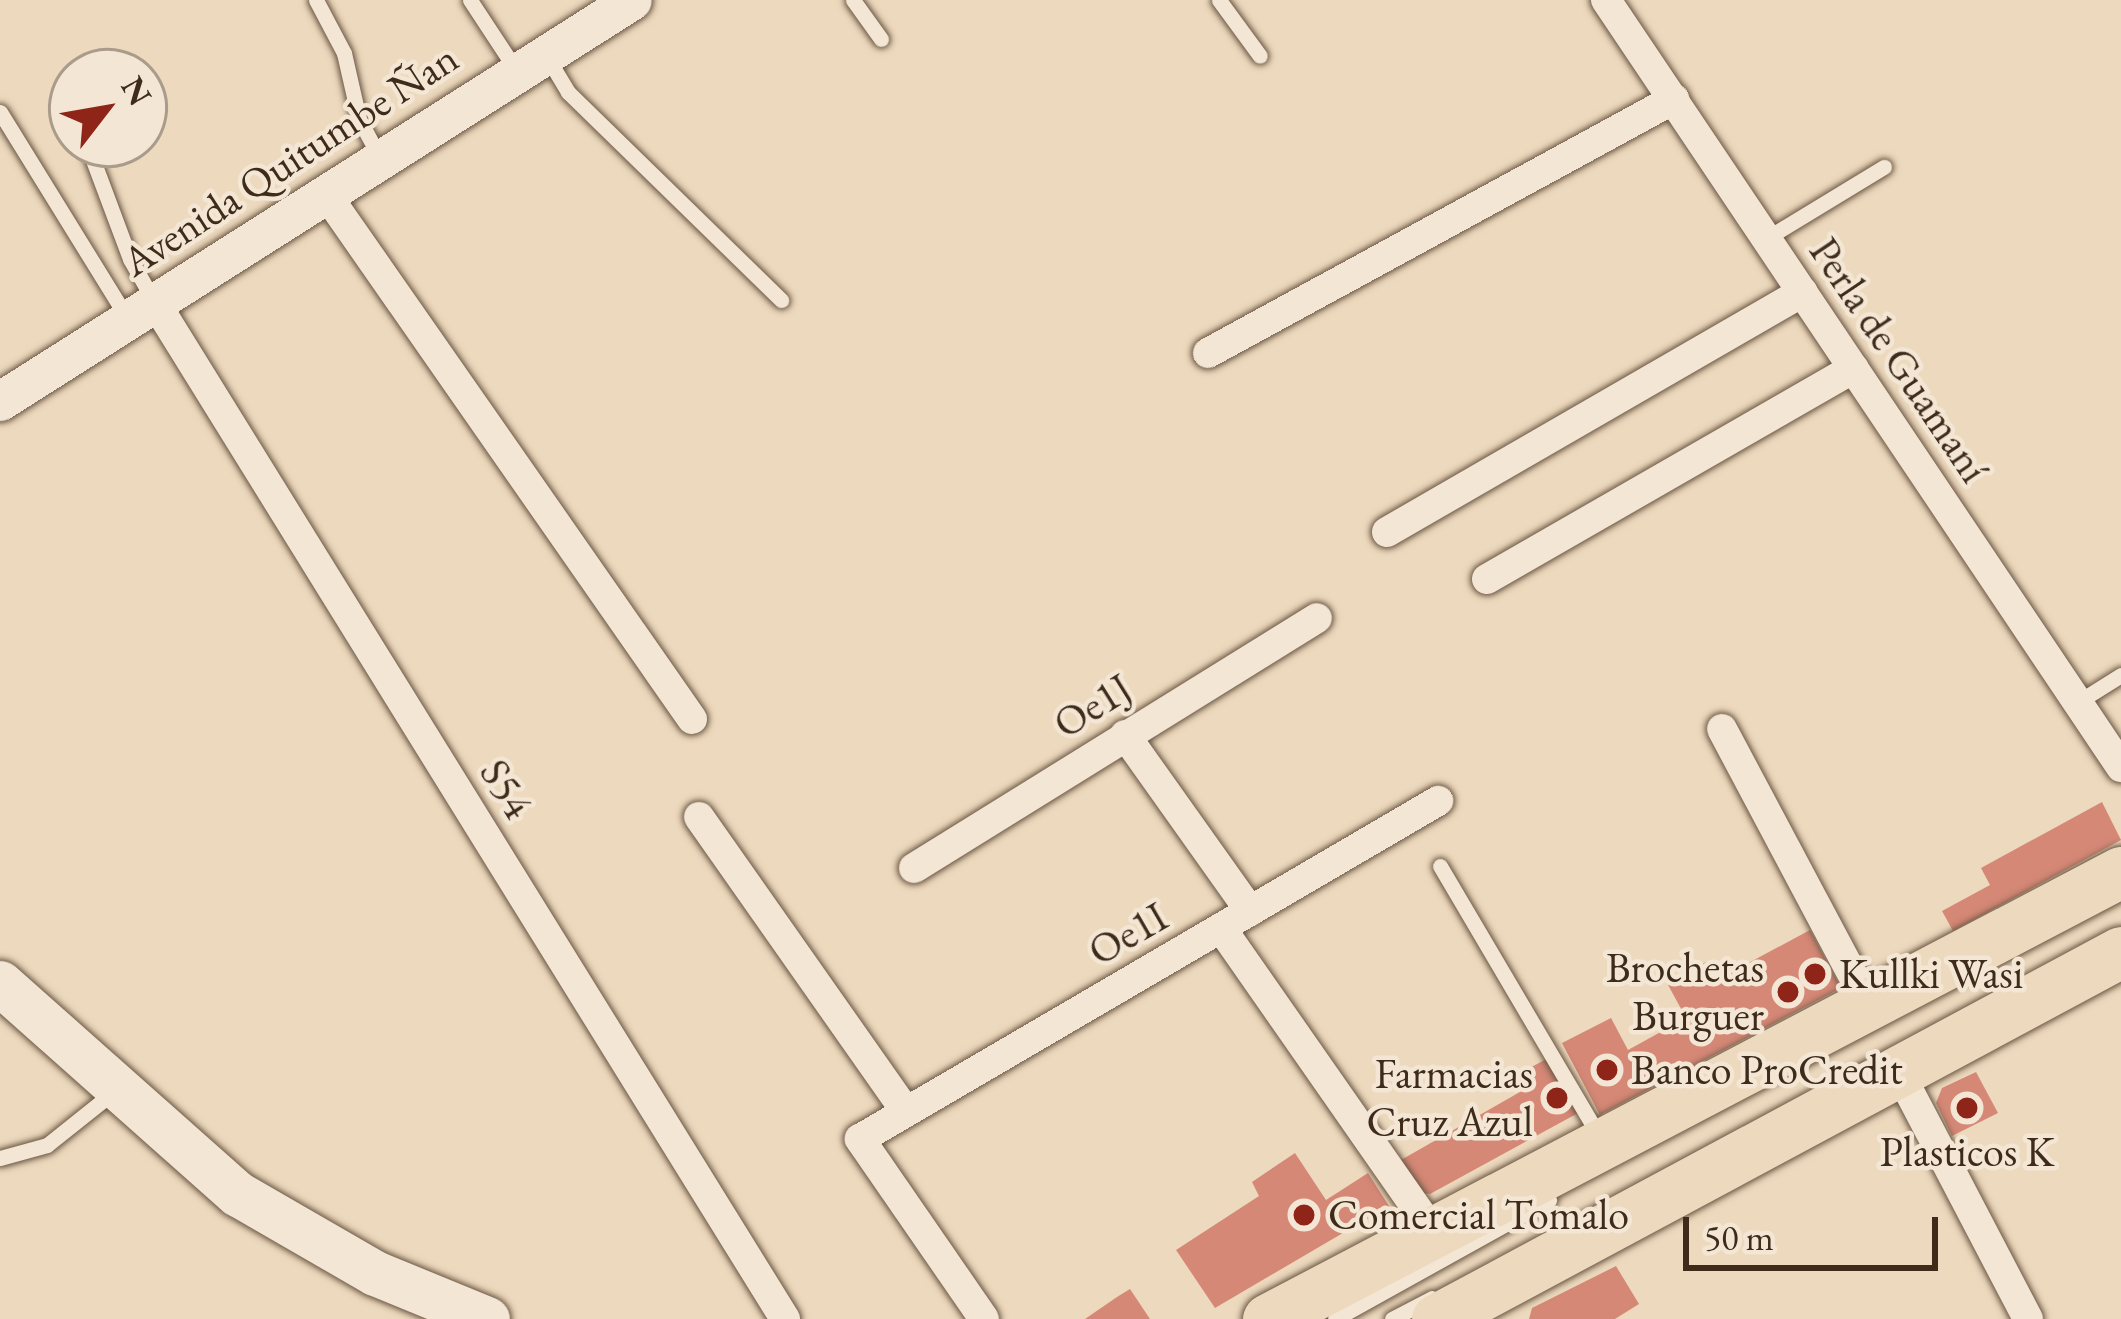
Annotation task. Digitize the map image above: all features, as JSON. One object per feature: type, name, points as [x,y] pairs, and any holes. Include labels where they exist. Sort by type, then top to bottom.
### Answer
[{"type":"main road","points":[[1268,1319],[1432,1232],[1611,1152],[1879,1009],[2121,872]]},
{"type":"main road","points":[[1460,1308],[2121,952]]},
{"type":"main road","points":[[0,983],[238,1194],[375,1273],[476,1317]]},
{"type":"street","name":"Avenida Quitumbe Ñan","points":[[0,401],[632,0]]},
{"type":"street","name":"Perla de Guamaní","points":[[1606,0],[2121,767]]},
{"type":"street","points":[[1208,353],[1674,99]]},
{"type":"street","points":[[326,194],[692,718]]},
{"type":"street","points":[[1387,532],[1803,292]]},
{"type":"street","name":"S54","points":[[142,312],[785,1319]]},
{"type":"street","points":[[1487,579],[1854,368]]},
{"type":"street","name":"Oe1J","points":[[914,868],[1317,618]]},
{"type":"street","points":[[1722,729],[1879,1009]]},
{"type":"street","points":[[1125,735],[1250,911]]},
{"type":"street","name":"Oe1I","points":[[984,1319],[860,1139],[1438,802]]},
{"type":"street","points":[[699,817],[906,1112]]},
{"type":"street","points":[[1221,928],[1432,1232]]},
{"type":"street","points":[[1900,1074],[2027,1319]]},
{"type":"lane","points":[[316,0],[344,53],[359,118],[381,158]]},
{"type":"lane","points":[[470,0],[782,300]]},
{"type":"lane","points":[[853,0],[880,39]]},
{"type":"lane","points":[[1220,0],[1260,56]]},
{"type":"lane","points":[[0,112],[142,312]]},
{"type":"lane","points":[[1767,238],[1884,167]]},
{"type":"lane","points":[[96,168],[130,259],[142,312]]},
{"type":"lane","points":[[2078,702],[2121,675]]},
{"type":"lane","points":[[1440,866],[1611,1152]]},
{"type":"lane","points":[[1879,1009],[2121,889]]},
{"type":"lane","points":[[1600,1210],[2121,936]]},
{"type":"lane","points":[[0,1158],[46,1145],[118,1088]]},
{"type":"lane","points":[[1334,1319],[1557,1196]]},
{"type":"lane","points":[[1392,1319],[1460,1308]]},
{"type":"building","points":[[2102,802],[2121,840],[1953,931],[1942,911],[1990,885],[1981,868]]},
{"type":"building","points":[[1810,930],[1841,988],[1600,1115],[1562,1043],[1611,1018],[1628,1050],[1686,1018],[1667,983],[1706,962],[1715,981]]},
{"type":"building","points":[[1550,1057],[1580,1112],[1430,1194],[1420,1193],[1401,1160],[1534,1084],[1526,1070]]},
{"type":"building","name":"Plasticos K","points":[[1976,1072],[1998,1113],[1952,1136],[1936,1103],[1942,1088]]},
{"type":"building","points":[[1295,1153],[1326,1200],[1368,1173],[1389,1206],[1215,1308],[1176,1250],[1259,1196],[1252,1182]]},
{"type":"building","points":[[1616,1266],[1639,1304],[1615,1319],[1529,1319],[1532,1308]]},
{"type":"building","points":[[1130,1289],[1150,1319],[1085,1319],[1117,1297]]},
{"type":"place","name":"Kullki Wasi","points":[[1815,974]]},
{"type":"place","name":"Brochetas Burguer","points":[[1788,992]]},
{"type":"place","name":"Banco ProCredit","points":[[1607,1070]]},
{"type":"place","name":"Farmacias Cruz Azul","points":[[1557,1098]]},
{"type":"place","name":"Plasticos K","points":[[1967,1108]]},
{"type":"place","name":"Comercial Tomalo","points":[[1304,1215]]}]
